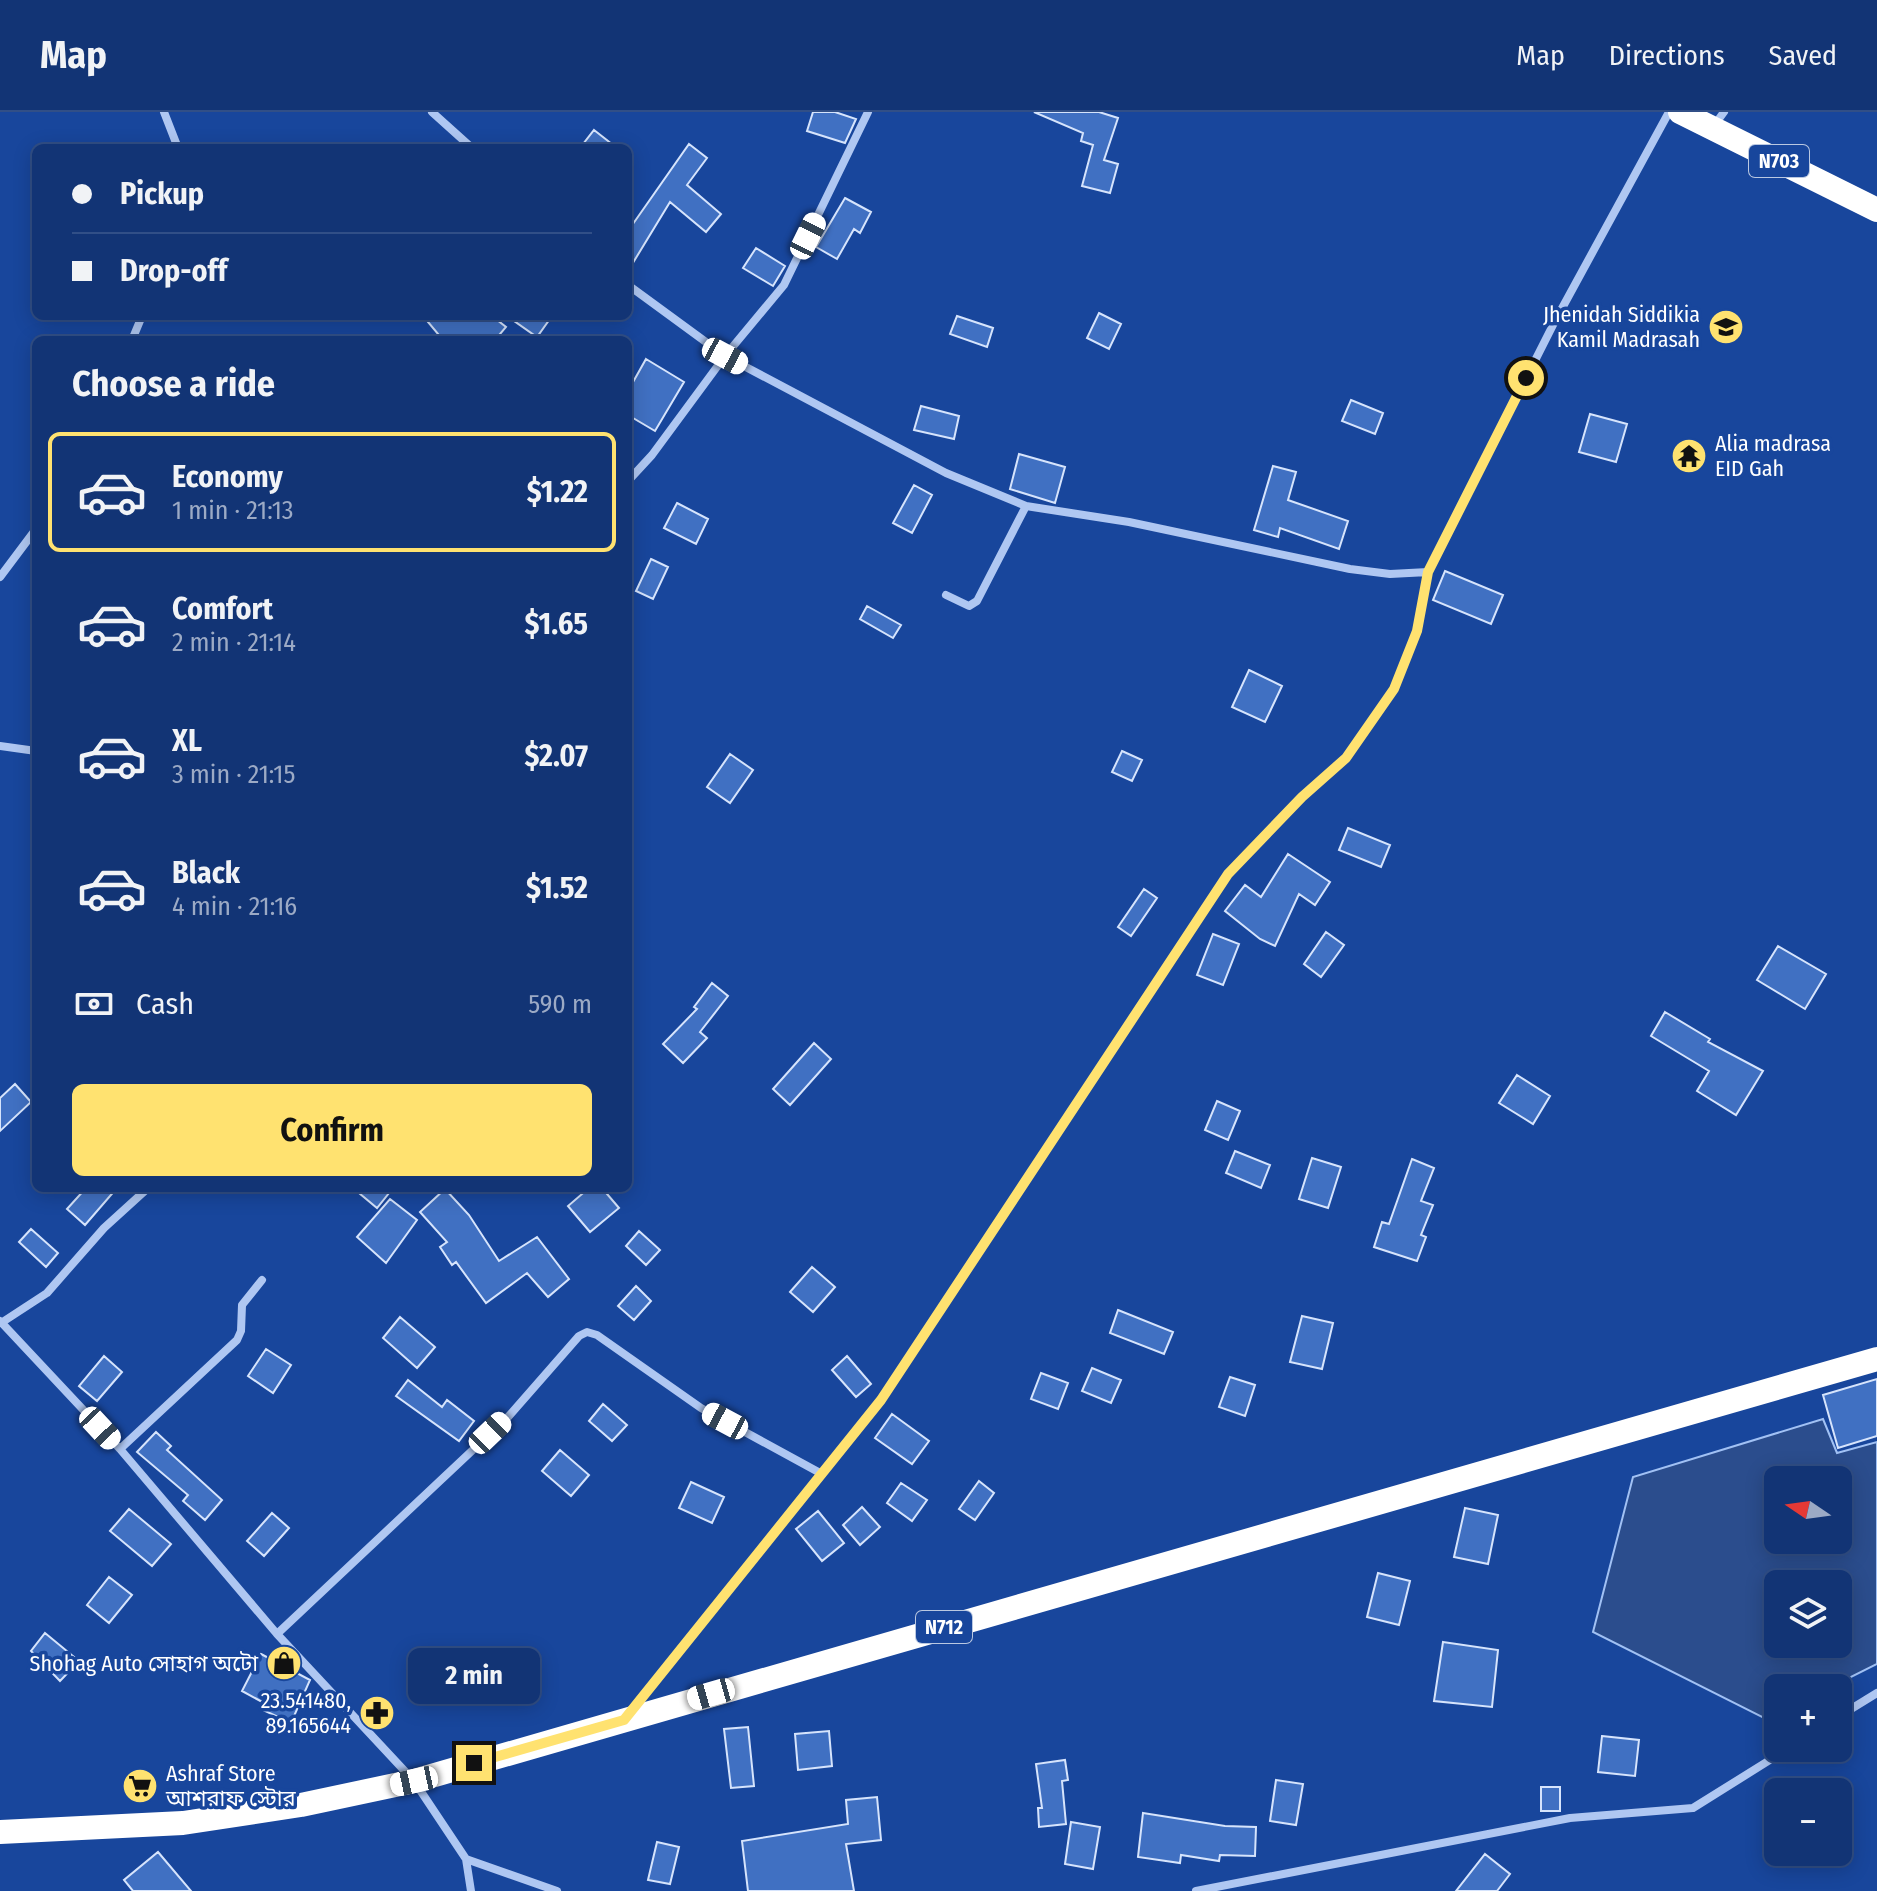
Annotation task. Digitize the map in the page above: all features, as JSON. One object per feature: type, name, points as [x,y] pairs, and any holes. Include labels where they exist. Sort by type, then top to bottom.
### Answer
[{"type":"highway","name":"N703","points":[[1680,112],[1719,120],[1877,210]]},
{"type":"highway","name":"N712","points":[[0,1832],[183,1823],[301,1805],[414,1781],[1877,1359]]},
{"type":"street","points":[[164,112],[176,144]]},
{"type":"street","points":[[432,112],[464,144]]},
{"type":"street","points":[[632,477],[784,285],[868,112]]},
{"type":"street","points":[[624,1720],[881,1400],[1228,874],[1302,797],[1346,758],[1394,689],[1417,631],[1428,572],[1554,323],[1669,112]]},
{"type":"street","points":[[632,288],[725,356],[946,473],[1026,506],[1129,522],[1350,569],[1390,574],[1428,572]]},
{"type":"street","points":[[946,595],[969,606],[977,601],[1026,506]]},
{"type":"street","points":[[0,577],[32,534]]},
{"type":"street","points":[[0,746],[32,750]]},
{"type":"street","points":[[144,1192],[104,1228],[47,1293],[1,1322],[120,1449],[277,1634],[414,1781],[466,1859],[471,1891]]},
{"type":"street","points":[[120,1449],[237,1340],[241,1331],[242,1305],[262,1280]]},
{"type":"street","points":[[277,1634],[508,1417],[579,1336],[587,1332],[597,1335],[701,1408],[822,1474]]},
{"type":"street","points":[[1852,1708],[1877,1693]]},
{"type":"street","points":[[1196,1891],[1570,1818],[1693,1808],[1767,1762]]},
{"type":"street","points":[[466,1859],[557,1891]]},
{"type":"water","points":[[1823,1419],[1837,1453],[1877,1442],[1877,1664],[1852,1676],[1852,1674],[1764,1674],[1764,1718],[1593,1632],[1633,1477]]},
{"type":"building","points":[[813,112],[835,112],[856,119],[845,143],[807,131]]},
{"type":"building","points":[[1034,112],[1099,112],[1118,118],[1104,160],[1118,164],[1110,193],[1082,186],[1093,145],[1081,141],[1083,133]]},
{"type":"building","points":[[594,130],[612,144],[583,144]]},
{"type":"building","points":[[689,144],[707,158],[687,185],[721,214],[706,232],[670,202],[632,264],[632,225]]},
{"type":"building","points":[[845,198],[871,212],[860,233],[854,229],[837,259],[816,247]]},
{"type":"building","points":[[756,248],[785,266],[773,286],[743,268]]},
{"type":"building","points":[[1099,313],[1121,324],[1109,349],[1087,338]]},
{"type":"building","points":[[957,316],[993,328],[987,347],[950,334]]},
{"type":"building","points":[[426,320],[497,320],[506,327],[498,336],[440,336]]},
{"type":"building","points":[[513,320],[549,320],[536,336]]},
{"type":"building","points":[[646,359],[684,382],[655,431],[632,417],[632,384]]},
{"type":"building","points":[[1351,400],[1383,413],[1375,434],[1342,421]]},
{"type":"building","points":[[921,406],[959,416],[954,439],[914,430]]},
{"type":"building","points":[[1590,414],[1627,424],[1616,462],[1579,452]]},
{"type":"building","points":[[1019,454],[1065,467],[1055,503],[1010,489]]},
{"type":"building","points":[[1273,466],[1296,472],[1288,500],[1348,521],[1339,549],[1280,528],[1278,537],[1254,530]]},
{"type":"building","points":[[914,485],[932,495],[912,533],[893,523]]},
{"type":"building","points":[[677,503],[708,519],[696,544],[664,528]]},
{"type":"building","points":[[651,559],[668,567],[653,599],[636,591]]},
{"type":"building","points":[[1445,571],[1503,595],[1491,624],[1433,600]]},
{"type":"building","points":[[867,606],[901,625],[893,638],[860,619]]},
{"type":"building","points":[[1249,670],[1282,686],[1265,722],[1232,707]]},
{"type":"building","points":[[1122,751],[1142,760],[1132,781],[1112,772]]},
{"type":"building","points":[[730,754],[753,770],[730,803],[707,787]]},
{"type":"building","points":[[1348,828],[1390,845],[1381,867],[1339,850]]},
{"type":"building","points":[[1288,854],[1330,882],[1315,905],[1299,894],[1275,946],[1260,939],[1225,911],[1245,885],[1261,897]]},
{"type":"building","points":[[1144,889],[1157,898],[1131,936],[1118,927]]},
{"type":"building","points":[[1326,932],[1344,945],[1321,977],[1304,964]]},
{"type":"building","points":[[1213,934],[1239,944],[1223,985],[1197,975]]},
{"type":"building","points":[[1778,946],[1826,974],[1805,1009],[1757,980]]},
{"type":"building","points":[[712,983],[728,996],[700,1032],[707,1038],[683,1063],[663,1044],[697,1009],[694,1007]]},
{"type":"building","points":[[1665,1012],[1710,1039],[1708,1042],[1763,1071],[1736,1115],[1697,1091],[1709,1071],[1651,1036]]},
{"type":"building","points":[[814,1043],[831,1059],[790,1105],[773,1089]]},
{"type":"building","points":[[1517,1075],[1550,1096],[1533,1124],[1499,1103]]},
{"type":"building","points":[[15,1084],[31,1102],[0,1131],[0,1098]]},
{"type":"building","points":[[1217,1101],[1240,1111],[1228,1140],[1205,1130]]},
{"type":"building","points":[[1235,1151],[1270,1165],[1261,1188],[1226,1173]]},
{"type":"building","points":[[1312,1158],[1341,1167],[1328,1208],[1299,1199]]},
{"type":"building","points":[[1412,1159],[1434,1168],[1421,1201],[1433,1205],[1421,1235],[1426,1237],[1417,1261],[1374,1247],[1382,1222],[1389,1224]]},
{"type":"building","points":[[82,1192],[114,1192],[85,1225],[67,1209]]},
{"type":"building","points":[[358,1192],[390,1192],[377,1208]]},
{"type":"building","points":[[442,1192],[448,1192],[469,1215],[499,1261],[537,1237],[569,1279],[548,1297],[527,1273],[486,1303],[456,1262],[452,1265],[440,1247],[447,1242],[420,1212]]},
{"type":"building","points":[[584,1192],[605,1192],[619,1208],[590,1232],[568,1206]]},
{"type":"building","points":[[390,1199],[417,1220],[386,1263],[357,1237]]},
{"type":"building","points":[[31,1229],[58,1253],[46,1267],[19,1242]]},
{"type":"building","points":[[639,1231],[660,1250],[646,1265],[626,1246]]},
{"type":"building","points":[[812,1267],[835,1287],[813,1312],[790,1292]]},
{"type":"building","points":[[636,1286],[651,1301],[634,1320],[618,1306]]},
{"type":"building","points":[[1118,1310],[1173,1332],[1164,1354],[1110,1333]]},
{"type":"building","points":[[1302,1316],[1333,1323],[1322,1369],[1290,1362]]},
{"type":"building","points":[[400,1317],[435,1347],[417,1368],[383,1338]]},
{"type":"building","points":[[266,1349],[291,1365],[273,1393],[248,1376]]},
{"type":"building","points":[[104,1356],[122,1372],[97,1401],[79,1386]]},
{"type":"building","points":[[847,1356],[871,1384],[856,1397],[832,1370]]},
{"type":"building","points":[[1092,1368],[1121,1380],[1111,1403],[1082,1391]]},
{"type":"building","points":[[1041,1373],[1068,1383],[1058,1409],[1031,1399]]},
{"type":"building","points":[[1230,1377],[1255,1385],[1245,1416],[1219,1407]]},
{"type":"building","points":[[1877,1379],[1877,1436],[1838,1448],[1823,1395]]},
{"type":"building","points":[[408,1380],[442,1407],[447,1400],[474,1421],[459,1441],[396,1396]]},
{"type":"building","points":[[603,1404],[627,1425],[612,1441],[589,1421]]},
{"type":"building","points":[[892,1414],[929,1441],[912,1464],[875,1438]]},
{"type":"building","points":[[156,1432],[171,1446],[167,1450],[222,1500],[205,1520],[183,1501],[188,1495],[137,1452]]},
{"type":"building","points":[[560,1450],[589,1475],[571,1496],[542,1471]]},
{"type":"building","points":[[979,1481],[994,1493],[975,1520],[959,1509]]},
{"type":"building","points":[[691,1482],[724,1497],[712,1523],[679,1508]]},
{"type":"building","points":[[901,1483],[927,1500],[912,1521],[887,1503]]},
{"type":"building","points":[[862,1507],[880,1527],[860,1545],[843,1525]]},
{"type":"building","points":[[1465,1508],[1498,1515],[1488,1564],[1454,1557]]},
{"type":"building","points":[[129,1509],[171,1544],[152,1566],[110,1531]]},
{"type":"building","points":[[818,1511],[844,1543],[822,1561],[796,1529]]},
{"type":"building","points":[[272,1513],[289,1528],[264,1556],[247,1541]]},
{"type":"building","points":[[1378,1573],[1410,1581],[1399,1625],[1367,1617]]},
{"type":"building","points":[[109,1577],[132,1595],[109,1623],[87,1605]]},
{"type":"building","points":[[45,1633],[79,1661],[60,1681],[31,1651]]},
{"type":"building","points":[[1443,1642],[1498,1650],[1492,1707],[1434,1701]]},
{"type":"building","points":[[261,1654],[310,1680],[291,1723],[263,1710],[266,1704],[242,1691]]},
{"type":"building","points":[[748,1727],[754,1786],[731,1788],[724,1729]]},
{"type":"building","points":[[829,1731],[832,1766],[798,1770],[795,1734]]},
{"type":"building","points":[[1602,1736],[1639,1740],[1635,1776],[1598,1772]]},
{"type":"building","points":[[1065,1760],[1068,1780],[1062,1781],[1066,1824],[1039,1827],[1038,1808],[1042,1808],[1036,1764]]},
{"type":"building","points":[[1276,1780],[1303,1784],[1296,1825],[1270,1821]]},
{"type":"building","points":[[1541,1787],[1560,1787],[1560,1811],[1541,1811]]},
{"type":"building","points":[[877,1797],[881,1840],[846,1844],[854,1891],[748,1891],[742,1841],[848,1824],[846,1800]]},
{"type":"building","points":[[1143,1813],[1225,1826],[1256,1827],[1255,1856],[1220,1855],[1219,1861],[1181,1855],[1180,1863],[1138,1857]]},
{"type":"building","points":[[1071,1822],[1100,1827],[1093,1869],[1065,1864]]},
{"type":"building","points":[[657,1842],[679,1847],[670,1884],[648,1880]]},
{"type":"building","points":[[158,1852],[191,1891],[133,1891],[124,1880]]},
{"type":"building","points":[[1485,1854],[1510,1874],[1497,1891],[1456,1891]]},
{"type":"place","name":"Jhenidah Siddikia Kamil Madrasah","points":[[1726,327]]},
{"type":"place","name":"Alia madrasa EID Gah","points":[[1689,456]]},
{"type":"place","name":"Shohag Auto সোহাগ অটো","points":[[284,1663]]},
{"type":"place","name":"23.541480, 89.165644","points":[[377,1713]]},
{"type":"place","name":"Ashraf Store আশরাফ স্টোর","points":[[140,1786]]},
{"type":"route","points":[[474,1763],[624,1720],[881,1400],[1228,874],[1302,797],[1346,758],[1394,689],[1417,631],[1428,572],[1526,378]]}]
